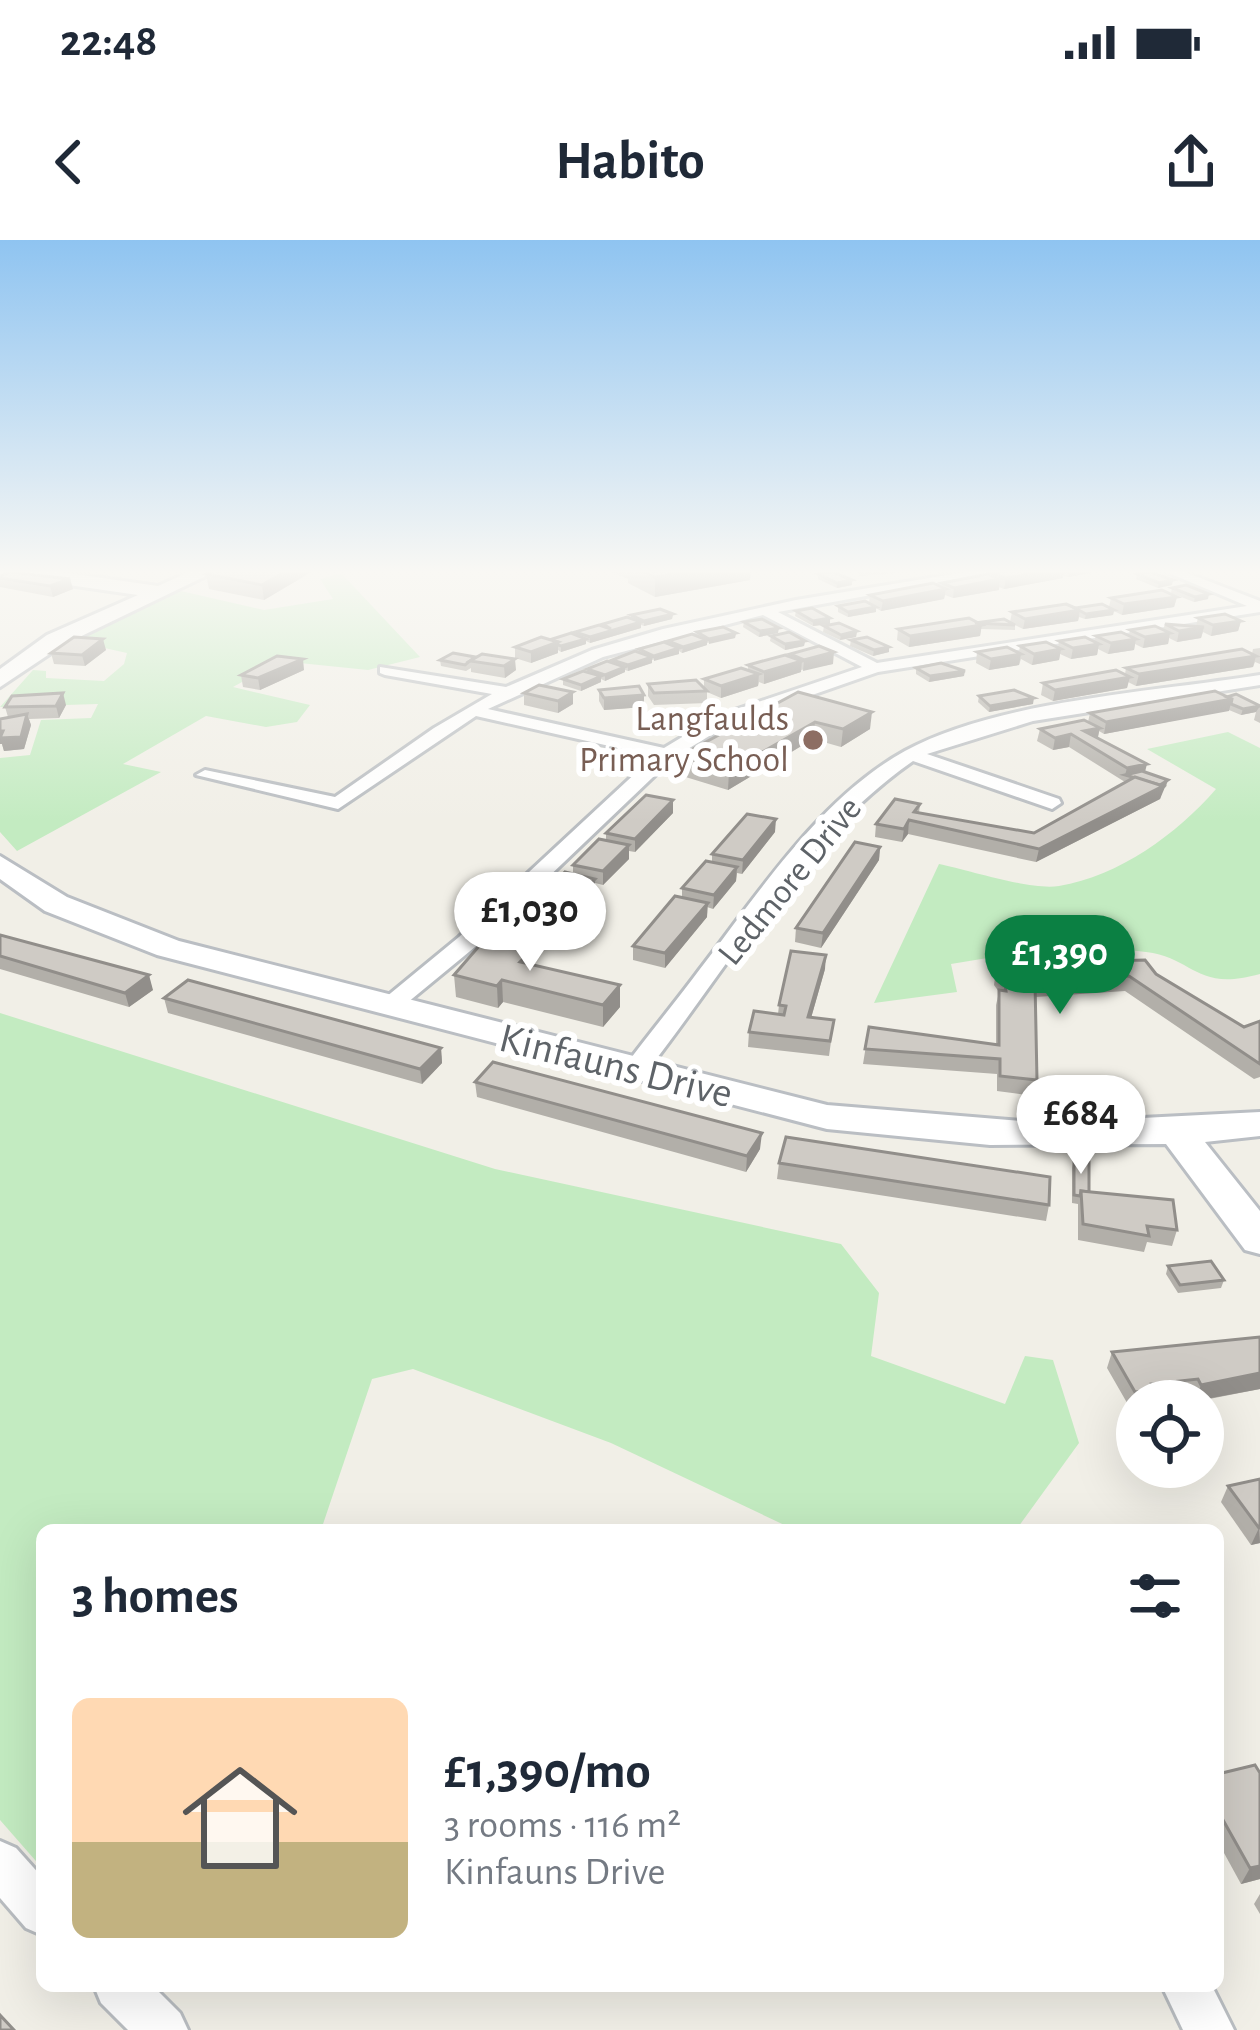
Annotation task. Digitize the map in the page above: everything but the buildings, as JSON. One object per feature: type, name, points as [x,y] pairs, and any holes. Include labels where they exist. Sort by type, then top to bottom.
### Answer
[{"type":"street","points":[[0,680],[35,655]]},
{"type":"street","points":[[205,775],[338,803],[473,710],[603,655]]},
{"type":"street","points":[[849,655],[875,668]]},
{"type":"street","points":[[388,1007],[467,942],[667,754],[765,702],[875,668],[960,655]]},
{"type":"street","points":[[385,670],[508,692]]},
{"type":"street","name":"Ledmore Drive","points":[[635,1070],[856,795],[912,755],[1033,719],[1254,685]]},
{"type":"street","points":[[473,710],[667,754]]},
{"type":"street","points":[[912,755],[1052,803]]},
{"type":"street","name":"Kinfauns Drive","points":[[0,865],[56,904],[146,940],[388,1007],[827,1118],[914,1130],[1067,1138],[1260,1124]]},
{"type":"street","points":[[1178,1133],[1260,1240]]},
{"type":"street","points":[[0,1864],[36,1905]]},
{"type":"street","points":[[124,1992],[163,2030]]},
{"type":"street","points":[[1189,1992],[1209,2030]]},
{"type":"green space","points":[[127,655],[420,657],[368,670],[280,661],[233,687],[310,705],[297,722],[266,727],[206,716],[123,764],[161,772],[17,851],[0,832],[0,758],[30,755],[41,720],[91,718],[98,704],[0,707],[33,670],[46,671],[46,678],[104,681],[124,664]]},
{"type":"green space","points":[[1228,732],[1260,748],[1260,974],[1222,979],[1146,952],[1048,950],[951,964],[957,992],[874,1003],[939,864],[1047,887],[1081,881],[1125,863],[1165,837],[1216,789],[1147,749]]},
{"type":"green space","points":[[0,1013],[495,1169],[841,1244],[879,1293],[871,1356],[1005,1404],[1025,1356],[1053,1360],[1079,1443],[1020,1524],[782,1524],[611,1443],[413,1369],[372,1379],[323,1524],[36,1524],[36,1861],[0,1820]]},
{"type":"place","name":"Langfaulds Primary School","points":[[813,740]]}]
